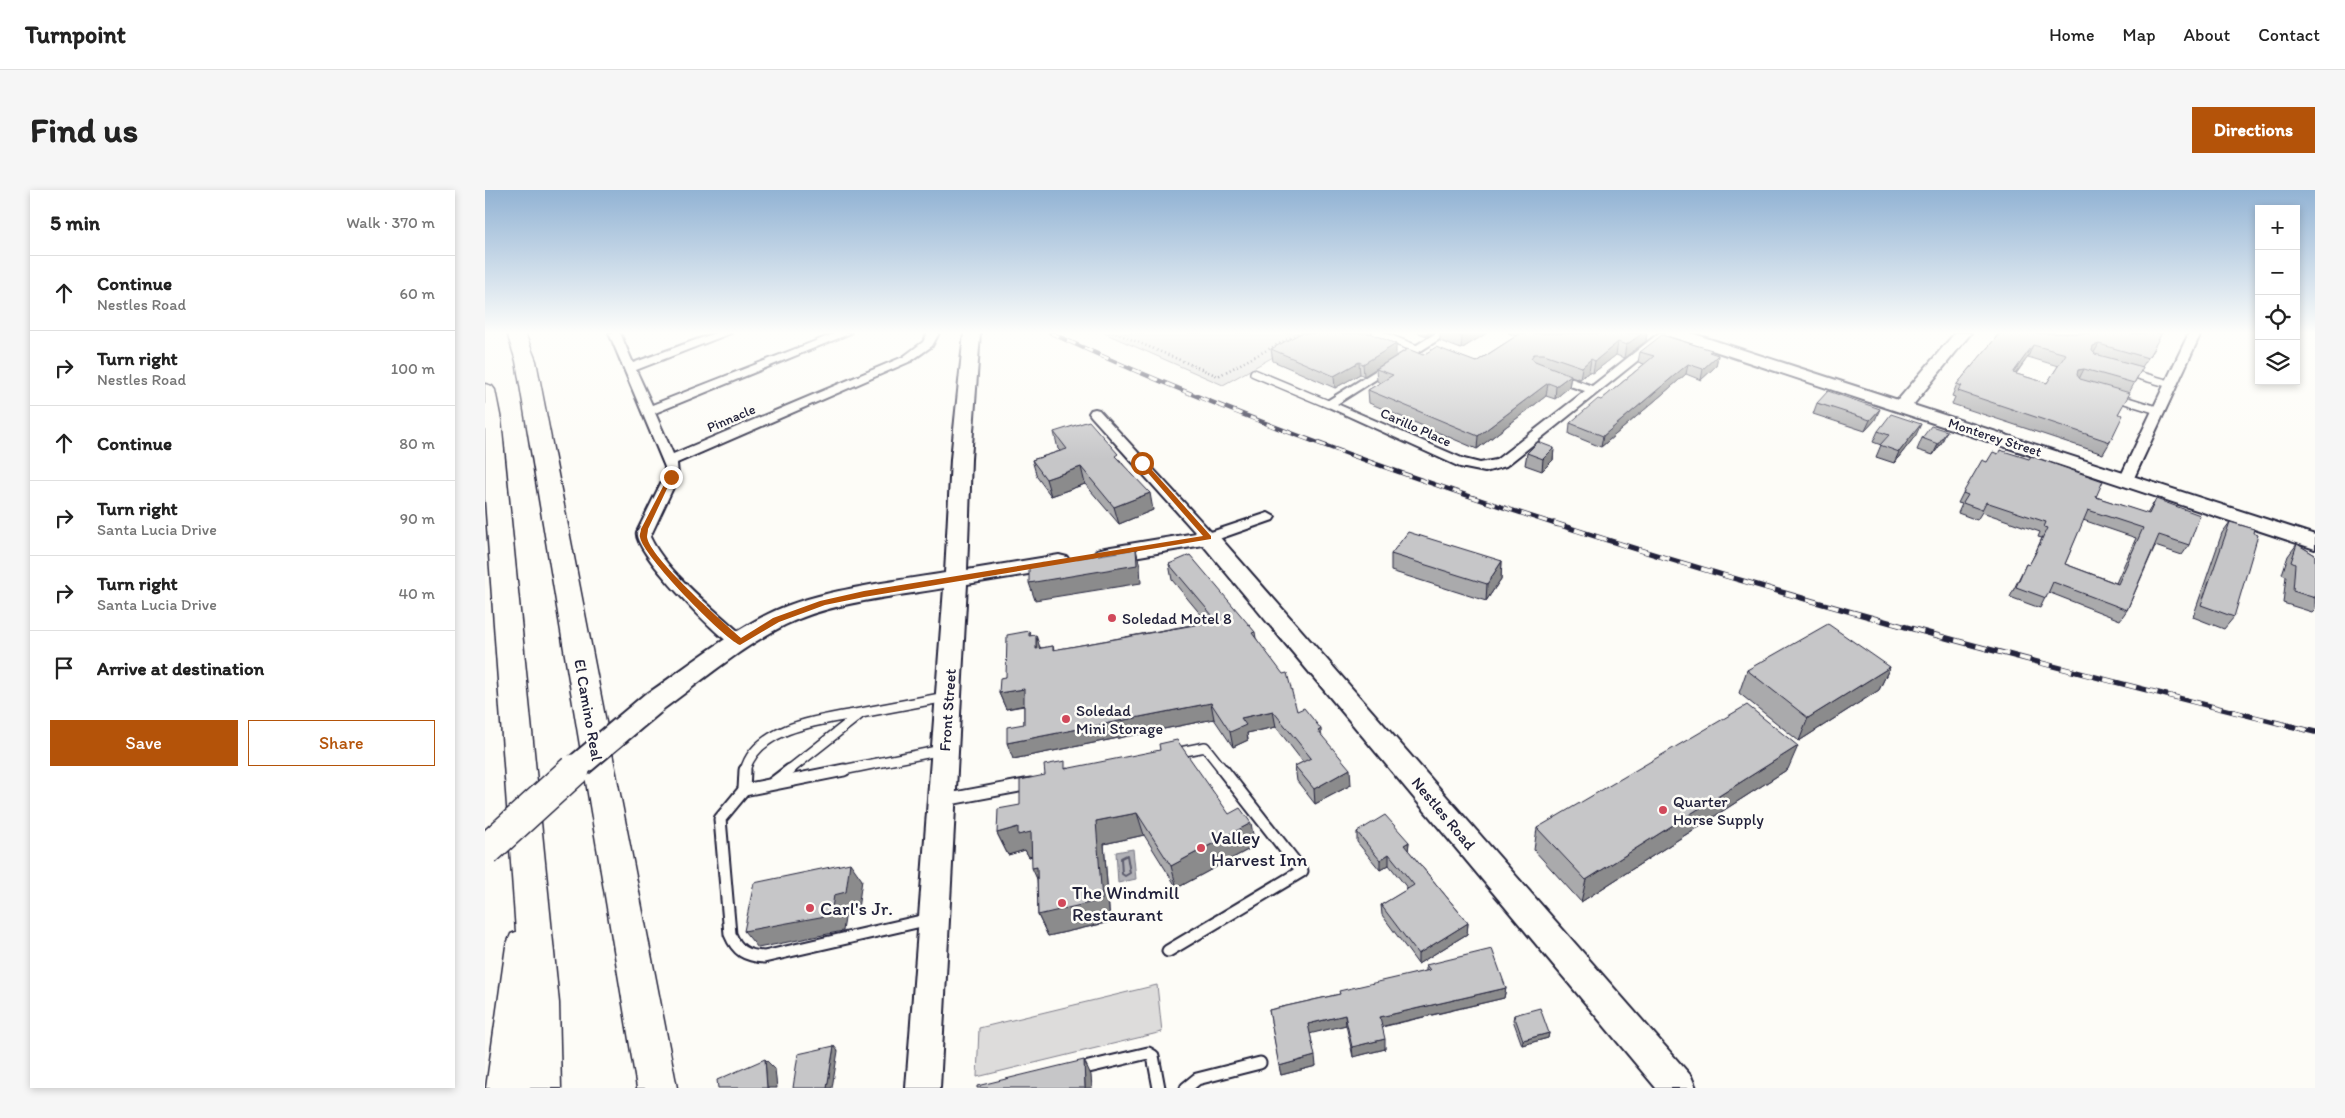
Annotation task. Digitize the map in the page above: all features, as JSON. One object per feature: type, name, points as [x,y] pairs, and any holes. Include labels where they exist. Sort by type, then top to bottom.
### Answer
[{"type":"highway","name":"El Camino Real","points":[[529,375],[657,1088]]},
{"type":"highway","points":[[485,390],[490,420],[540,1003],[541,1088]]},
{"type":"highway","points":[[506,1088],[530,898]]},
{"type":"street","points":[[633,375],[672,467],[671,477],[645,529],[643,538],[658,562],[740,642]]},
{"type":"street","points":[[648,411],[739,375]]},
{"type":"street","name":"Pinnacle","points":[[669,461],[870,375]]},
{"type":"street","name":"Front Street","points":[[923,1088],[956,579],[961,459],[968,375]]},
{"type":"street","points":[[1327,404],[1375,375]]},
{"type":"street","points":[[1551,375],[1593,390]]},
{"type":"street","points":[[1484,468],[1501,463],[1612,375]]},
{"type":"street","name":"Monterey Street","points":[[1806,375],[2315,542]]},
{"type":"street","points":[[1901,407],[1928,375]]},
{"type":"street","points":[[2126,480],[2174,375]]},
{"type":"street","name":"Carillo Place","points":[[1327,404],[1459,462],[1484,468]]},
{"type":"street","name":"Nestles Road","points":[[1095,413],[1208,538],[1679,1088]]},
{"type":"street","points":[[485,851],[552,788],[653,703],[740,642],[776,620],[815,605],[864,594],[1208,538],[1268,517]]},
{"type":"lane","name":"Carillo Place","points":[[1258,375],[1327,404]]},
{"type":"lane","points":[[2137,375],[2169,384]]},
{"type":"lane","points":[[2111,396],[2157,410]]},
{"type":"lane","points":[[744,790],[744,775],[747,762],[767,742],[801,724],[948,697]]},
{"type":"lane","points":[[771,784],[861,713]]},
{"type":"lane","points":[[1167,755],[1205,746],[1302,870],[1168,951]]},
{"type":"lane","points":[[935,918],[764,957],[751,957],[741,953],[733,944],[730,934],[719,819],[744,790],[945,750]]},
{"type":"lane","points":[[942,801],[1042,782]]},
{"type":"lane","points":[[1061,1074],[1148,1053],[1153,1056],[1159,1088]]},
{"type":"lane","points":[[1186,1088],[1197,1079],[1260,1063]]},
{"type":"shaded area","points":[[1200,375],[1241,375],[1223,385]]},
{"type":"shaded area","points":[[1157,985],[1162,1032],[977,1077],[979,1028]]},
{"type":"water","points":[[1133,849],[1136,879],[1118,883],[1116,852]]},
{"type":"building","points":[[1393,375],[1571,375],[1556,386],[1548,383],[1478,436],[1368,390]]},
{"type":"building","points":[[1631,375],[1675,375],[1603,436],[1570,423],[1598,399],[1601,400]]},
{"type":"building","points":[[1965,375],[2019,375],[2047,383],[2052,375],[2077,375],[2080,379],[2130,393],[2118,414],[2123,415],[2110,442],[1958,391],[1962,386],[1957,384]]},
{"type":"building","points":[[2105,375],[2139,375],[2134,383]]},
{"type":"building","points":[[1828,391],[1880,409],[1870,420],[1817,403]]},
{"type":"building","points":[[1891,414],[1921,424],[1899,452],[1880,445],[1889,435],[1878,431]]},
{"type":"building","points":[[1089,421],[1118,454],[1115,456],[1150,493],[1114,507],[1081,467],[1046,479],[1032,460],[1067,449],[1054,432]]},
{"type":"building","points":[[1931,426],[1947,431],[1938,444],[1922,438]]},
{"type":"building","points":[[1538,442],[1554,448],[1543,459],[1527,453]]},
{"type":"building","points":[[2000,450],[2029,459],[2031,456],[2103,481],[2096,497],[2149,514],[2156,499],[2200,515],[2189,545],[2159,535],[2127,610],[2053,582],[2046,598],[2016,587],[2026,564],[2029,565],[2047,528],[2044,527],[2046,522],[1986,502],[1982,510],[1963,503],[1968,495],[1963,493],[1982,460],[1987,462],[1993,452],[1998,454]],"holes":[[[2088,510],[2143,528],[2118,584],[2065,564]]]},
{"type":"building","points":[[2230,522],[2254,529],[2253,533],[2258,535],[2234,617],[2201,605]]},
{"type":"building","points":[[1408,532],[1502,561],[1487,584],[1391,554]]},
{"type":"building","points":[[2297,544],[2315,555],[2315,598],[2293,591],[2295,564],[2291,562]]},
{"type":"building","points":[[1136,549],[1137,565],[1029,583],[1029,566]]},
{"type":"building","points":[[1190,555],[1255,632],[1252,633],[1283,674],[1287,673],[1297,711],[1304,708],[1321,729],[1318,731],[1350,769],[1314,789],[1295,766],[1311,758],[1273,711],[1241,718],[1246,725],[1230,732],[1211,703],[1007,743],[1007,727],[1024,724],[1024,689],[999,693],[1000,678],[1006,677],[1007,635],[1029,631],[1029,636],[1036,635],[1036,649],[1053,646],[1053,650],[1217,621],[1169,564]]},
{"type":"building","points":[[1828,624],[1890,667],[1808,718],[1747,670]]},
{"type":"building","name":"Quarter Horse Supply","points":[[1747,705],[1798,746],[1586,880],[1537,828]]},
{"type":"building","name":"Valley Harvest Inn","points":[[1177,740],[1229,814],[1240,808],[1251,823],[1171,866],[1137,813],[1096,821],[1102,900],[1038,915],[1037,867],[1032,868],[1031,832],[1018,835],[1018,827],[997,833],[998,809],[1020,805],[1020,780],[1045,775],[1044,765],[1065,761],[1065,769],[1160,750],[1159,744]]},
{"type":"building","points":[[1385,815],[1409,842],[1404,845],[1468,923],[1418,954],[1381,905],[1414,885],[1389,854],[1380,860],[1357,832]]},
{"type":"building","points":[[850,863],[846,892],[834,895],[831,915],[744,931],[754,883]]},
{"type":"building","points":[[1492,949],[1506,988],[1380,1017],[1385,1039],[1352,1047],[1345,1015],[1308,1024],[1315,1056],[1279,1066],[1269,1010],[1340,994],[1339,991],[1430,970],[1426,965]]},
{"type":"building","points":[[1540,1008],[1549,1033],[1523,1040],[1514,1015]]},
{"type":"building","points":[[834,1046],[827,1088],[793,1088],[798,1054]]},
{"type":"building","points":[[765,1059],[767,1088],[718,1088],[717,1080]]},
{"type":"building","points":[[1084,1060],[1085,1088],[977,1088],[977,1086]]},
{"type":"railway","points":[[1146,375],[1301,437],[1558,525]]},
{"type":"railway","points":[[1554,523],[1648,553],[1838,608],[2123,684],[2315,732]]},
{"type":"place","name":"Soledad Motel 8","points":[[1112,618]]},
{"type":"place","name":"Soledad Mini Storage","points":[[1066,719]]},
{"type":"place","name":"Quarter Horse Supply","points":[[1663,810]]},
{"type":"place","name":"Valley Harvest Inn","points":[[1201,848]]},
{"type":"place","name":"The Windmill Restaurant","points":[[1062,903]]},
{"type":"place","name":"Carl's Jr.","points":[[810,908]]},
{"type":"route","points":[[671,477],[645,529],[643,538],[658,562],[740,642],[776,620],[799,610],[823,603],[864,594],[1208,538],[1142,463]]}]
